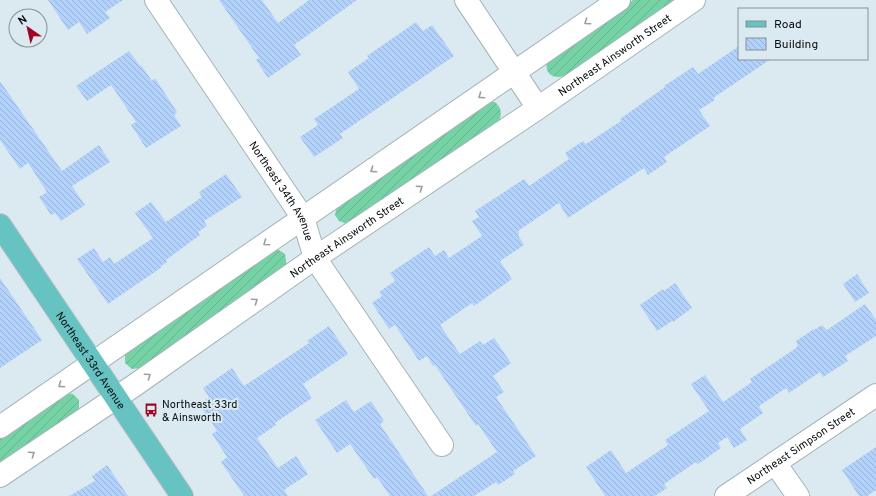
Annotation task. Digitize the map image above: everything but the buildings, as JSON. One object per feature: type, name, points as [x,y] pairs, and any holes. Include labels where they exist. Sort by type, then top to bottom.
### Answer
[{"type":"main road","name":"Northeast 33rd Avenue","points":[[0,225],[182,496]]},
{"type":"street","name":"Northeast 34th Avenue","points":[[156,0],[303,218],[315,258],[442,445]]},
{"type":"street","points":[[466,0],[538,108]]},
{"type":"street","points":[[0,427],[620,0]]},
{"type":"street","name":"Northeast Ainsworth Street","points":[[0,476],[116,398],[315,258],[538,108],[694,0]]},
{"type":"street","name":"Northeast Simpson Street","points":[[726,496],[876,395]]},
{"type":"street","points":[[775,463],[798,496]]},
{"type":"green space","points":[[633,0],[676,0],[564,76],[555,77],[549,74],[547,71],[548,59]]},
{"type":"green space","points":[[488,102],[495,102],[499,107],[501,116],[497,125],[347,224],[339,221],[335,215],[337,206]]},
{"type":"green space","points":[[274,247],[285,254],[287,268],[140,368],[132,369],[125,363],[125,355],[129,348]]},
{"type":"green space","points":[[66,393],[73,394],[79,400],[79,408],[75,415],[0,465],[0,436]]},
{"type":"place","name":"Northeast 33rd & Ainsworth","points":[[151,410]]}]
